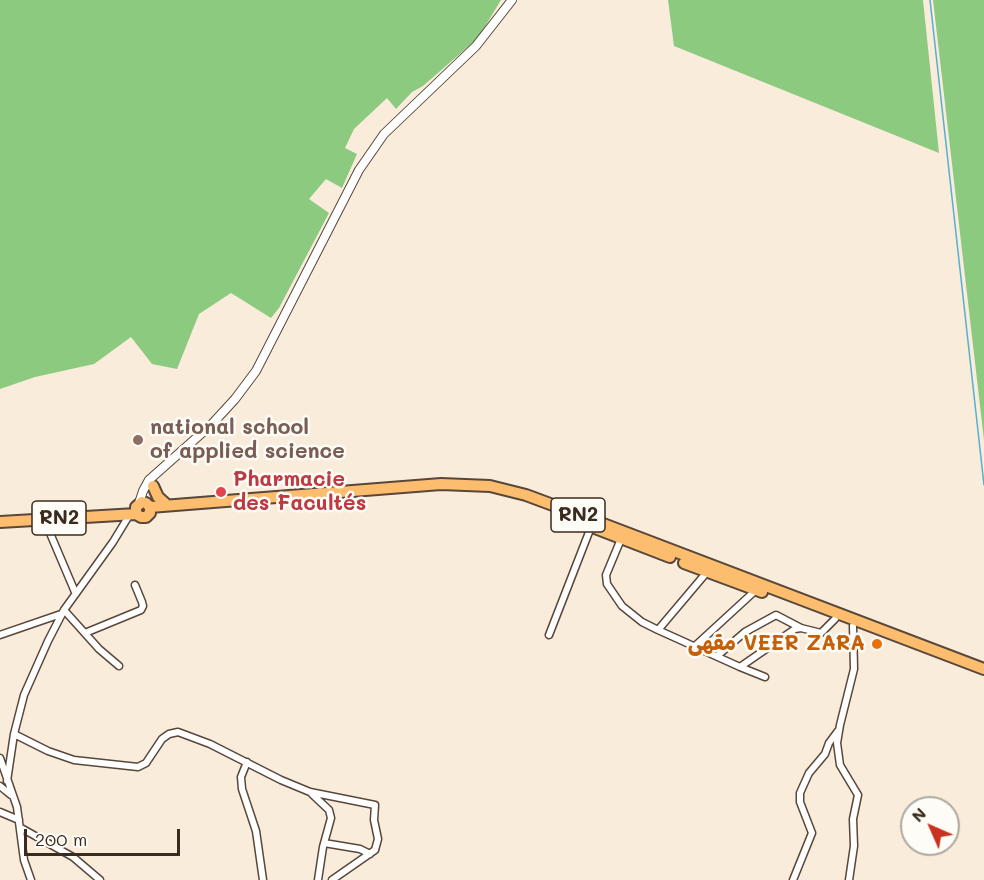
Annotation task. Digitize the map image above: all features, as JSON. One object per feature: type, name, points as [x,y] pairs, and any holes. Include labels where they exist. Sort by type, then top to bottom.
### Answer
[{"type":"highway","name":"RN2","points":[[0,522],[117,514],[167,506],[441,484],[490,486],[526,495],[984,669]]},
{"type":"highway","points":[[153,486],[158,498],[167,506]]},
{"type":"highway","name":"RN2","points":[[141,509],[456,490],[503,496],[591,527],[984,676]]},
{"type":"street","points":[[141,509],[146,485],[212,424],[256,371],[359,170],[384,134],[476,46],[512,0]]},
{"type":"street","points":[[7,781],[14,734],[24,695],[62,612],[113,542],[141,509],[156,475]]},
{"type":"street","points":[[44,519],[75,592]]},
{"type":"street","points":[[549,635],[591,527]]},
{"type":"street","points":[[621,539],[606,575],[607,584],[622,606],[642,622],[658,630],[765,677]]},
{"type":"street","points":[[658,630],[707,572]]},
{"type":"street","points":[[85,633],[141,609],[143,606],[135,585]]},
{"type":"street","points":[[695,646],[756,590]]},
{"type":"street","points":[[62,612],[85,633],[99,650],[119,666]]},
{"type":"street","points":[[0,635],[62,612]]},
{"type":"street","points":[[717,656],[745,632],[776,615],[801,628],[821,633],[835,619]]},
{"type":"street","points":[[849,880],[853,853],[853,819],[858,795],[840,765],[837,754],[838,730],[854,669],[853,626]]},
{"type":"street","points":[[740,667],[795,629],[801,628]]},
{"type":"street","points":[[793,880],[812,833],[800,802],[800,794],[809,773],[825,753],[829,742],[838,730]]},
{"type":"street","points":[[14,734],[48,751],[74,760],[138,767],[146,763],[162,739],[178,732],[210,744],[310,792],[375,805],[377,845],[370,854],[332,880]]},
{"type":"street","points":[[0,758],[13,796],[21,828],[24,860],[31,880]]},
{"type":"street","points":[[247,762],[241,777],[242,789],[256,831],[263,880]]},
{"type":"street","points":[[0,786],[13,796]]},
{"type":"street","points":[[310,792],[323,803],[331,814],[318,880]]},
{"type":"street","points":[[0,812],[19,820]]},
{"type":"street","points":[[21,828],[73,857],[100,880]]},
{"type":"street","points":[[324,843],[360,849],[370,854]]},
{"type":"green space","points":[[0,0],[501,0],[478,38],[423,86],[412,92],[396,109],[387,98],[354,129],[345,148],[357,154],[342,188],[326,179],[309,199],[329,213],[279,308],[271,318],[231,293],[199,314],[177,369],[152,364],[131,337],[94,364],[35,377],[0,389]]},
{"type":"green space","points":[[668,0],[923,0],[939,153],[674,46]]},
{"type":"green space","points":[[933,0],[984,0],[984,440]]},
{"type":"waterway","points":[[930,0],[984,485]]},
{"type":"place","name":"national school of applied science","points":[[138,440]]},
{"type":"place","name":"Pharmacie des Facultés","points":[[221,492]]},
{"type":"place","name":"مقهى VEER ZARA","points":[[877,644]]}]
